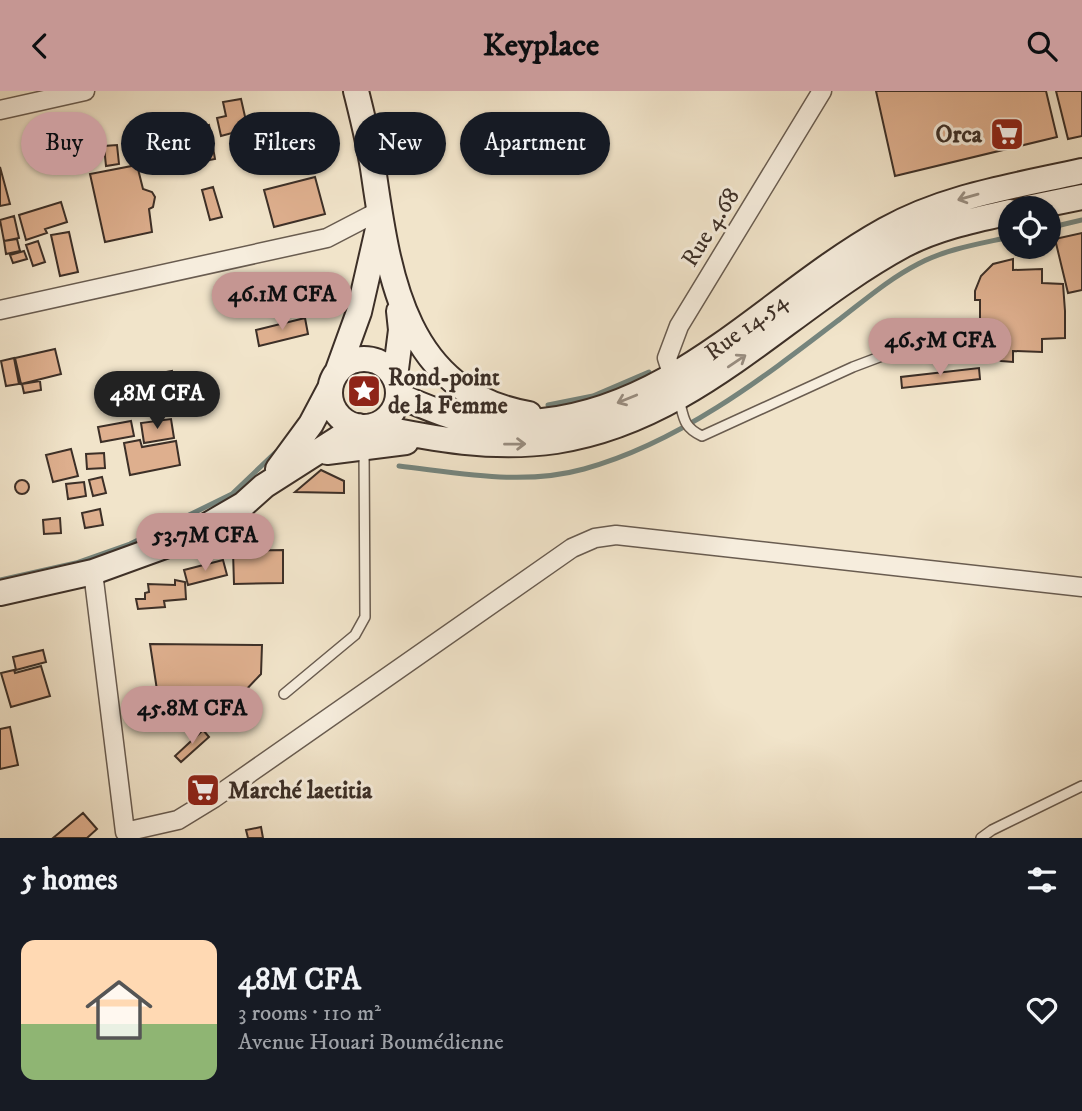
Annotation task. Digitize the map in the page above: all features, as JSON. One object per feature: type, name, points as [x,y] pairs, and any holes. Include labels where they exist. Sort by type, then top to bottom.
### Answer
[{"type":"main road","points":[[356,91],[369,144],[379,216],[397,290],[408,325],[420,345],[451,381],[481,400],[514,412],[561,419]]},
{"type":"main road","name":"Rue 14.54","points":[[364,433],[447,442],[515,444],[557,441],[603,429],[676,386],[806,280],[899,223],[940,205],[973,195],[1082,171]]},
{"type":"main road","points":[[1061,201],[1082,197]]},
{"type":"main road","name":"Rue 14.54","points":[[397,386],[443,413],[476,422],[515,424],[561,419],[607,407],[676,386],[738,362],[857,275],[904,245],[945,229],[998,215]]},
{"type":"main road","points":[[264,486],[312,424],[334,380],[351,339],[367,286],[379,216]]},
{"type":"main road","points":[[0,593],[93,572],[184,539],[244,504],[264,486],[306,458],[364,433],[391,413],[397,386],[401,330],[397,290]]},
{"type":"main road","points":[[364,433],[337,414],[331,403],[334,380],[357,359],[368,359],[379,362],[397,386]]},
{"type":"street","points":[[0,110],[85,91]]},
{"type":"street","name":"Rue 4.68","points":[[676,386],[667,358],[679,326],[822,91]]},
{"type":"street","points":[[0,310],[327,238],[379,216]]},
{"type":"street","points":[[93,572],[125,832],[178,820],[214,798],[572,548],[595,538],[617,535],[1082,587]]},
{"type":"lane","points":[[676,386],[684,420],[690,430],[702,436],[853,367],[898,350]]},
{"type":"lane","points":[[284,694],[355,635],[365,617],[364,433]]},
{"type":"lane","points":[[981,838],[992,829],[1082,786]]},
{"type":"building","points":[[876,91],[1046,91],[1057,137],[895,176]]},
{"type":"building","points":[[1056,91],[1082,91],[1082,136],[1068,139]]},
{"type":"building","points":[[241,99],[244,112],[229,112],[229,134],[221,136],[217,118],[226,116],[223,102]]},
{"type":"building","points":[[117,145],[119,164],[107,166],[107,146]]},
{"type":"building","points":[[0,167],[10,204],[0,206]]},
{"type":"building","points":[[121,168],[121,175],[140,175],[143,189],[152,192],[155,197],[153,207],[149,209],[152,232],[105,242],[90,175],[107,175],[107,171]]},
{"type":"building","points":[[315,177],[325,214],[274,227],[264,190]]},
{"type":"building","points":[[213,187],[222,217],[210,220],[202,190]]},
{"type":"building","points":[[61,202],[67,222],[45,229],[47,233],[26,240],[19,215]]},
{"type":"building","points":[[14,216],[19,238],[4,241],[0,220]]},
{"type":"building","points":[[69,232],[78,272],[60,276],[51,235]]},
{"type":"building","points":[[1082,233],[1082,290],[1068,293],[1060,259],[1061,238]]},
{"type":"building","points":[[17,239],[20,251],[6,254],[4,241]]},
{"type":"building","points":[[38,241],[45,262],[33,266],[26,245]]},
{"type":"building","points":[[24,251],[27,259],[13,263],[10,255]]},
{"type":"building","points":[[1013,259],[1013,270],[1042,269],[1042,283],[1063,284],[1065,338],[1042,339],[1042,352],[1013,351],[1013,362],[1001,361],[986,352],[975,330],[975,321],[980,322],[980,300],[975,300],[975,291],[981,276],[993,264]]},
{"type":"building","points":[[305,318],[308,334],[259,346],[256,330]]},
{"type":"building","points":[[55,349],[61,374],[21,384],[15,358]]},
{"type":"building","points":[[14,358],[19,384],[6,386],[1,361]]},
{"type":"building","points":[[979,368],[980,379],[902,388],[901,377]]},
{"type":"building","points":[[172,371],[176,393],[132,401],[128,379]]},
{"type":"building","points":[[40,381],[41,390],[24,393],[22,384]]},
{"type":"building","points":[[171,419],[174,438],[144,443],[141,423]]},
{"type":"building","points":[[131,421],[134,436],[101,442],[98,427]]},
{"type":"building","points":[[140,440],[142,447],[176,441],[180,465],[130,475],[124,443]]},
{"type":"building","points":[[71,449],[78,476],[53,482],[46,455]]},
{"type":"building","points":[[104,453],[105,468],[87,469],[86,454]]},
{"type":"building","points":[[321,470],[344,481],[344,493],[295,492]]},
{"type":"building","points":[[102,477],[106,493],[93,496],[89,480]]},
{"type":"building","points":[[22,480],[27,482],[27,492],[22,494],[17,492],[15,487],[17,482]]},
{"type":"building","points":[[84,482],[86,496],[68,499],[66,484]]},
{"type":"building","points":[[100,509],[103,525],[85,528],[82,513]]},
{"type":"building","points":[[60,518],[61,533],[44,534],[43,520]]},
{"type":"building","points":[[283,550],[283,583],[234,584],[233,551]]},
{"type":"building","points":[[223,560],[227,575],[188,585],[184,570]]},
{"type":"building","points":[[175,580],[185,582],[186,599],[164,601],[165,607],[138,609],[136,599],[145,599],[145,593],[149,592],[148,584],[175,585]]},
{"type":"building","points":[[150,644],[262,645],[261,674],[243,693],[157,690]]},
{"type":"building","points":[[43,650],[46,662],[16,670],[13,657]]},
{"type":"building","points":[[41,666],[50,696],[11,707],[1,673],[14,670],[15,673]]},
{"type":"building","points":[[10,727],[18,765],[0,769],[0,729]]},
{"type":"building","points":[[203,730],[209,737],[181,762],[175,756]]},
{"type":"building","points":[[83,813],[97,829],[87,838],[53,838]]},
{"type":"building","points":[[261,827],[263,838],[248,838],[246,830]]},
{"type":"waterway","points":[[1061,225],[1082,220]]},
{"type":"waterway","points":[[399,466],[491,477],[538,477],[584,469],[619,458],[686,426],[750,386],[907,270],[951,251],[998,240]]},
{"type":"waterway","points":[[548,405],[593,396],[649,372]]},
{"type":"waterway","points":[[0,580],[76,563],[130,544],[232,494],[276,452]]},
{"type":"place","name":"Orca","points":[[1007,134]]},
{"type":"place","name":"Rond-point de la Femme","points":[[364,391]]},
{"type":"place","name":"Marché laetitia","points":[[203,790]]}]
